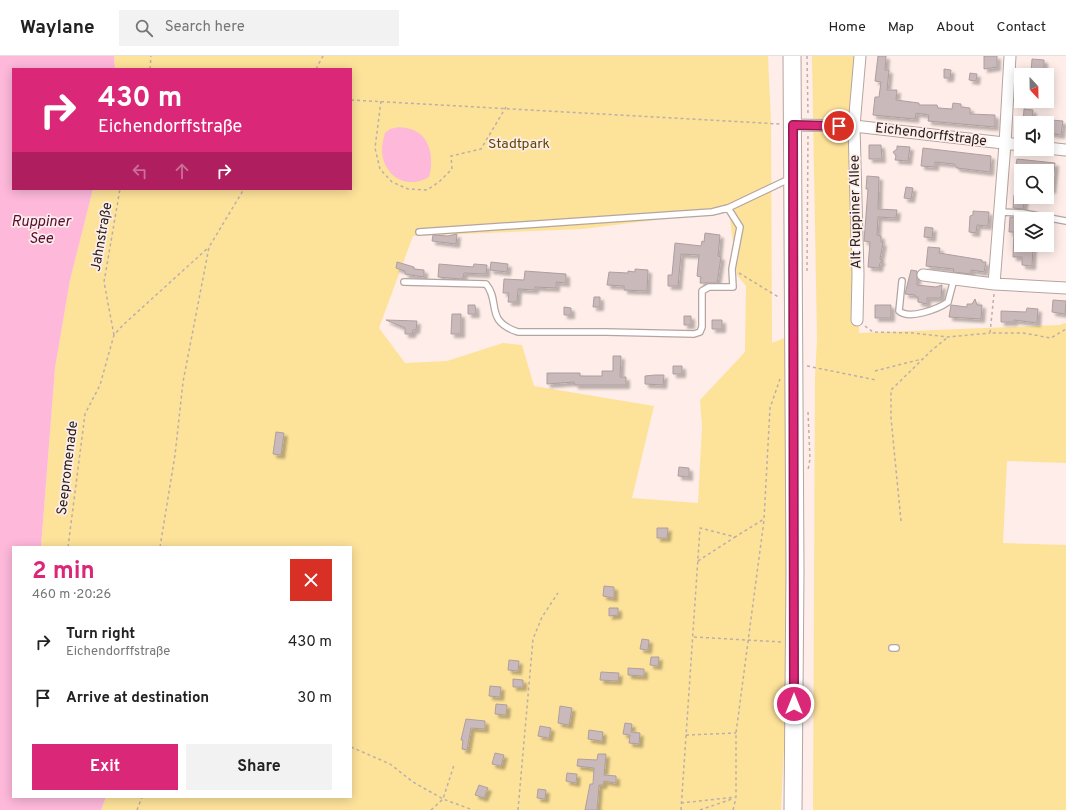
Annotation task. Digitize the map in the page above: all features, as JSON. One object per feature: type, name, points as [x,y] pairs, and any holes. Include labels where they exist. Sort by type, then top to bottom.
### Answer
[{"type":"main road","points":[[792,56],[794,643],[793,810]]},
{"type":"street","name":"Alt Ruppiner Allee","points":[[857,320],[858,274],[854,126],[860,56]]},
{"type":"street","points":[[994,284],[1010,56]]},
{"type":"street","name":"Eichendorffstraße","points":[[793,125],[854,126],[1014,145]]},
{"type":"street","points":[[1054,149],[1066,150]]},
{"type":"street","points":[[923,275],[994,284],[1066,288]]},
{"type":"lane","points":[[419,232],[712,212],[728,208],[793,178]]},
{"type":"lane","points":[[404,282],[486,284],[496,315],[508,329],[518,332],[694,334],[700,332],[702,327],[702,291],[709,287],[733,287],[732,269],[740,227],[728,208]]},
{"type":"lane","points":[[1000,212],[1023,213],[1066,221]]},
{"type":"lane","points":[[902,281],[899,311],[906,314],[938,309],[948,302],[954,279]]},
{"type":"path","points":[[150,68],[151,56]]},
{"type":"path","points":[[317,68],[324,56]]},
{"type":"path","points":[[352,100],[506,107],[793,125]]},
{"type":"path","points":[[382,101],[375,148],[380,169],[392,182],[408,189],[427,190],[452,169],[451,156],[481,149],[506,107]]},
{"type":"path","name":"Jahnstraße","points":[[114,335],[104,282],[120,190]]},
{"type":"path","points":[[160,546],[175,455],[183,382],[209,247],[243,190]]},
{"type":"path","name":"Seepromenade","points":[[68,546],[85,414],[100,385],[114,335],[122,325],[209,247]]},
{"type":"path","points":[[732,269],[779,296],[782,302]]},
{"type":"path","points":[[990,333],[994,284]]},
{"type":"path","points":[[857,320],[873,332],[913,333],[948,337],[990,333],[1023,334],[1051,338],[1066,329]]},
{"type":"path","points":[[901,521],[891,418],[891,390],[948,337]]},
{"type":"path","points":[[875,371],[923,359]]},
{"type":"path","points":[[806,366],[876,380]]},
{"type":"path","points":[[733,810],[736,797],[736,733],[764,519],[770,408],[782,374]]},
{"type":"path","points":[[698,561],[735,536],[764,519]]},
{"type":"path","points":[[681,810],[694,637],[700,528],[735,536]]},
{"type":"path","points":[[518,810],[533,639],[542,617],[558,593]]},
{"type":"path","points":[[694,637],[794,643]]},
{"type":"path","points":[[686,735],[736,733]]},
{"type":"path","points":[[352,748],[390,764],[413,782],[443,800],[473,810]]},
{"type":"path","points":[[431,810],[443,800],[454,765]]},
{"type":"path","points":[[681,803],[736,797]]},
{"type":"path","points":[[700,810],[736,797]]},
{"type":"path","points":[[137,810],[142,798]]},
{"type":"green space","name":"Stadtpark","points":[[114,56],[768,56],[771,123],[772,343],[792,335],[789,637],[781,810],[101,810],[106,798],[352,798],[352,546],[41,546],[55,368],[70,280],[93,190],[352,190],[352,68],[115,68]],"holes":[[[729,211],[737,275],[746,286],[745,352],[700,400],[702,426],[698,503],[632,498],[654,406],[534,386],[522,345],[503,343],[447,361],[405,363],[379,328],[413,236],[582,229]]]},
{"type":"green space","points":[[812,56],[863,56],[858,228],[859,333],[1059,325],[1066,323],[1066,463],[1007,461],[1003,543],[1066,545],[1066,810],[813,810],[815,377],[817,339]]},
{"type":"water","name":"Ruppiner See","points":[[0,56],[114,56],[115,68],[12,68],[12,190],[93,190],[70,280],[55,368],[41,546],[12,546],[12,798],[106,798],[101,810],[0,810]]},
{"type":"water","points":[[399,127],[418,132],[427,143],[431,166],[429,177],[421,181],[413,182],[398,179],[387,168],[384,161],[382,152],[384,135],[390,129]]},
{"type":"building","points":[[878,56],[886,56],[885,70],[889,70],[887,90],[897,90],[896,100],[919,103],[919,105],[937,105],[938,108],[952,109],[953,103],[961,104],[961,107],[970,108],[970,114],[995,115],[995,127],[928,121],[929,115],[916,113],[915,119],[873,115],[875,97],[879,97],[881,82],[875,81]]},
{"type":"building","points":[[984,56],[997,56],[997,67],[984,69]]},
{"type":"building","points":[[1032,59],[1044,60],[1044,68],[1031,68]]},
{"type":"building","points":[[944,69],[951,70],[950,78],[944,78]]},
{"type":"building","points":[[970,73],[977,74],[976,81],[969,80]]},
{"type":"building","points":[[1024,109],[1033,110],[1033,116],[1024,116]]},
{"type":"building","points":[[1054,120],[1063,121],[1061,135],[1054,134]]},
{"type":"building","points":[[869,145],[881,145],[882,159],[869,159]]},
{"type":"building","points":[[897,146],[910,147],[908,161],[895,160],[896,156],[893,152],[897,149]]},
{"type":"building","points":[[923,148],[991,156],[990,172],[957,168],[954,164],[935,162],[935,167],[921,166]]},
{"type":"building","points":[[1017,159],[1055,163],[1054,172],[1054,164],[1016,164]]},
{"type":"building","points":[[867,176],[879,177],[878,209],[897,210],[896,218],[878,217],[877,235],[881,236],[881,242],[883,243],[880,259],[882,261],[879,268],[868,267],[870,242],[864,241],[868,189],[866,189]]},
{"type":"building","points":[[906,187],[913,188],[911,199],[904,198]]},
{"type":"building","points":[[1014,195],[1014,204],[1024,204],[1023,209],[1013,208]]},
{"type":"building","points":[[973,211],[989,212],[988,226],[977,225],[976,233],[969,232],[970,216],[973,215]]},
{"type":"building","points":[[1010,217],[1014,217],[1014,232],[1009,232]]},
{"type":"building","points":[[925,227],[933,228],[932,238],[924,237]]},
{"type":"building","points":[[1014,232],[1014,252],[1033,252],[1032,266],[1022,265],[1022,257],[1013,257]]},
{"type":"building","points":[[705,233],[720,235],[718,256],[721,257],[717,283],[700,283],[701,277],[697,276],[699,255],[681,254],[678,286],[668,286],[668,275],[672,275],[675,243],[701,246],[702,241],[704,242]]},
{"type":"building","points":[[457,234],[456,244],[432,241],[433,235],[448,236]]},
{"type":"building","points":[[928,247],[940,248],[939,253],[982,260],[982,262],[986,262],[984,272],[971,270],[971,274],[953,272],[954,269],[926,266]]},
{"type":"building","points":[[397,262],[414,267],[414,269],[424,270],[424,277],[405,274],[405,271],[396,268]]},
{"type":"building","points":[[491,262],[508,264],[507,272],[490,270]]},
{"type":"building","points":[[439,264],[473,267],[474,264],[487,265],[486,274],[464,273],[463,278],[461,279],[438,277]]},
{"type":"building","points":[[635,269],[648,270],[647,291],[624,290],[624,286],[607,285],[609,272],[628,273],[628,271],[635,272]]},
{"type":"building","points":[[911,270],[917,271],[917,285],[936,287],[942,285],[941,298],[927,298],[927,304],[918,302],[918,297],[915,297],[915,295],[905,294]]},
{"type":"building","points":[[525,271],[566,274],[566,283],[556,282],[556,288],[535,287],[535,290],[518,289],[517,302],[508,302],[509,293],[503,293],[504,279],[524,280]]},
{"type":"building","points":[[594,297],[600,297],[600,307],[593,307]]},
{"type":"building","points":[[975,299],[977,305],[982,305],[981,319],[949,317],[951,305],[967,307],[967,304],[972,304]]},
{"type":"building","points":[[1053,300],[1066,301],[1065,314],[1052,312]]},
{"type":"building","points":[[468,305],[475,305],[476,314],[468,314]]},
{"type":"building","points":[[875,305],[891,305],[891,318],[875,318]]},
{"type":"building","points":[[564,307],[571,308],[571,315],[564,315]]},
{"type":"building","points":[[1027,308],[1038,309],[1037,323],[1014,320],[1014,322],[1001,322],[1001,311],[1026,312]]},
{"type":"building","points":[[452,314],[461,314],[461,334],[451,334]]},
{"type":"building","points":[[684,316],[691,316],[691,325],[684,325]]},
{"type":"building","points":[[386,320],[417,321],[416,330],[413,330],[412,334],[405,334],[405,328]]},
{"type":"building","points":[[712,320],[722,320],[722,329],[712,329]]},
{"type":"building","points":[[613,356],[621,356],[620,377],[626,377],[626,385],[575,385],[574,382],[547,384],[547,373],[580,373],[580,376],[602,376],[602,371],[613,371]]},
{"type":"building","points":[[673,366],[682,366],[682,374],[673,374]]},
{"type":"building","points":[[664,375],[663,385],[645,384],[645,376]]},
{"type":"building","points":[[276,432],[284,433],[281,455],[273,454]]},
{"type":"building","points":[[679,467],[689,468],[689,477],[678,476]]},
{"type":"building","points":[[657,528],[668,528],[667,538],[657,538]]},
{"type":"building","points":[[604,586],[614,587],[614,598],[603,596]]},
{"type":"building","points":[[609,608],[618,608],[618,615],[609,616]]},
{"type":"building","points":[[642,639],[649,640],[648,650],[640,649]]},
{"type":"building","points":[[651,657],[659,657],[658,666],[650,665]]},
{"type":"building","points":[[509,660],[519,661],[518,671],[508,670]]},
{"type":"building","points":[[628,668],[644,669],[644,676],[628,675]]},
{"type":"building","points":[[601,672],[619,673],[618,681],[600,680]]},
{"type":"building","points":[[513,679],[523,680],[523,687],[513,687]]},
{"type":"building","points":[[490,686],[501,687],[500,697],[489,696]]},
{"type":"building","points":[[496,704],[507,705],[506,715],[495,714]]},
{"type":"building","points":[[560,706],[572,708],[569,725],[558,723]]},
{"type":"building","points":[[466,719],[485,721],[485,729],[471,728],[467,750],[462,749],[463,740],[461,740]]},
{"type":"building","points":[[625,723],[632,724],[631,732],[640,733],[639,744],[629,743],[630,735],[623,734]]},
{"type":"building","points":[[540,726],[551,728],[549,738],[538,736]]},
{"type":"building","points":[[589,730],[603,732],[602,741],[588,739]]},
{"type":"building","points":[[495,753],[504,755],[501,766],[492,764]]},
{"type":"building","points":[[598,754],[606,754],[604,775],[616,776],[616,783],[604,781],[603,785],[599,785],[597,810],[585,810],[590,784],[593,784],[594,768],[577,766],[578,759],[597,760]]},
{"type":"building","points":[[567,773],[577,774],[576,783],[566,781]]},
{"type":"building","points":[[479,785],[488,788],[484,798],[475,795]]},
{"type":"building","points":[[538,789],[546,790],[545,799],[537,798]]},
{"type":"route","points":[[794,704],[795,571],[793,125],[839,126]]}]
